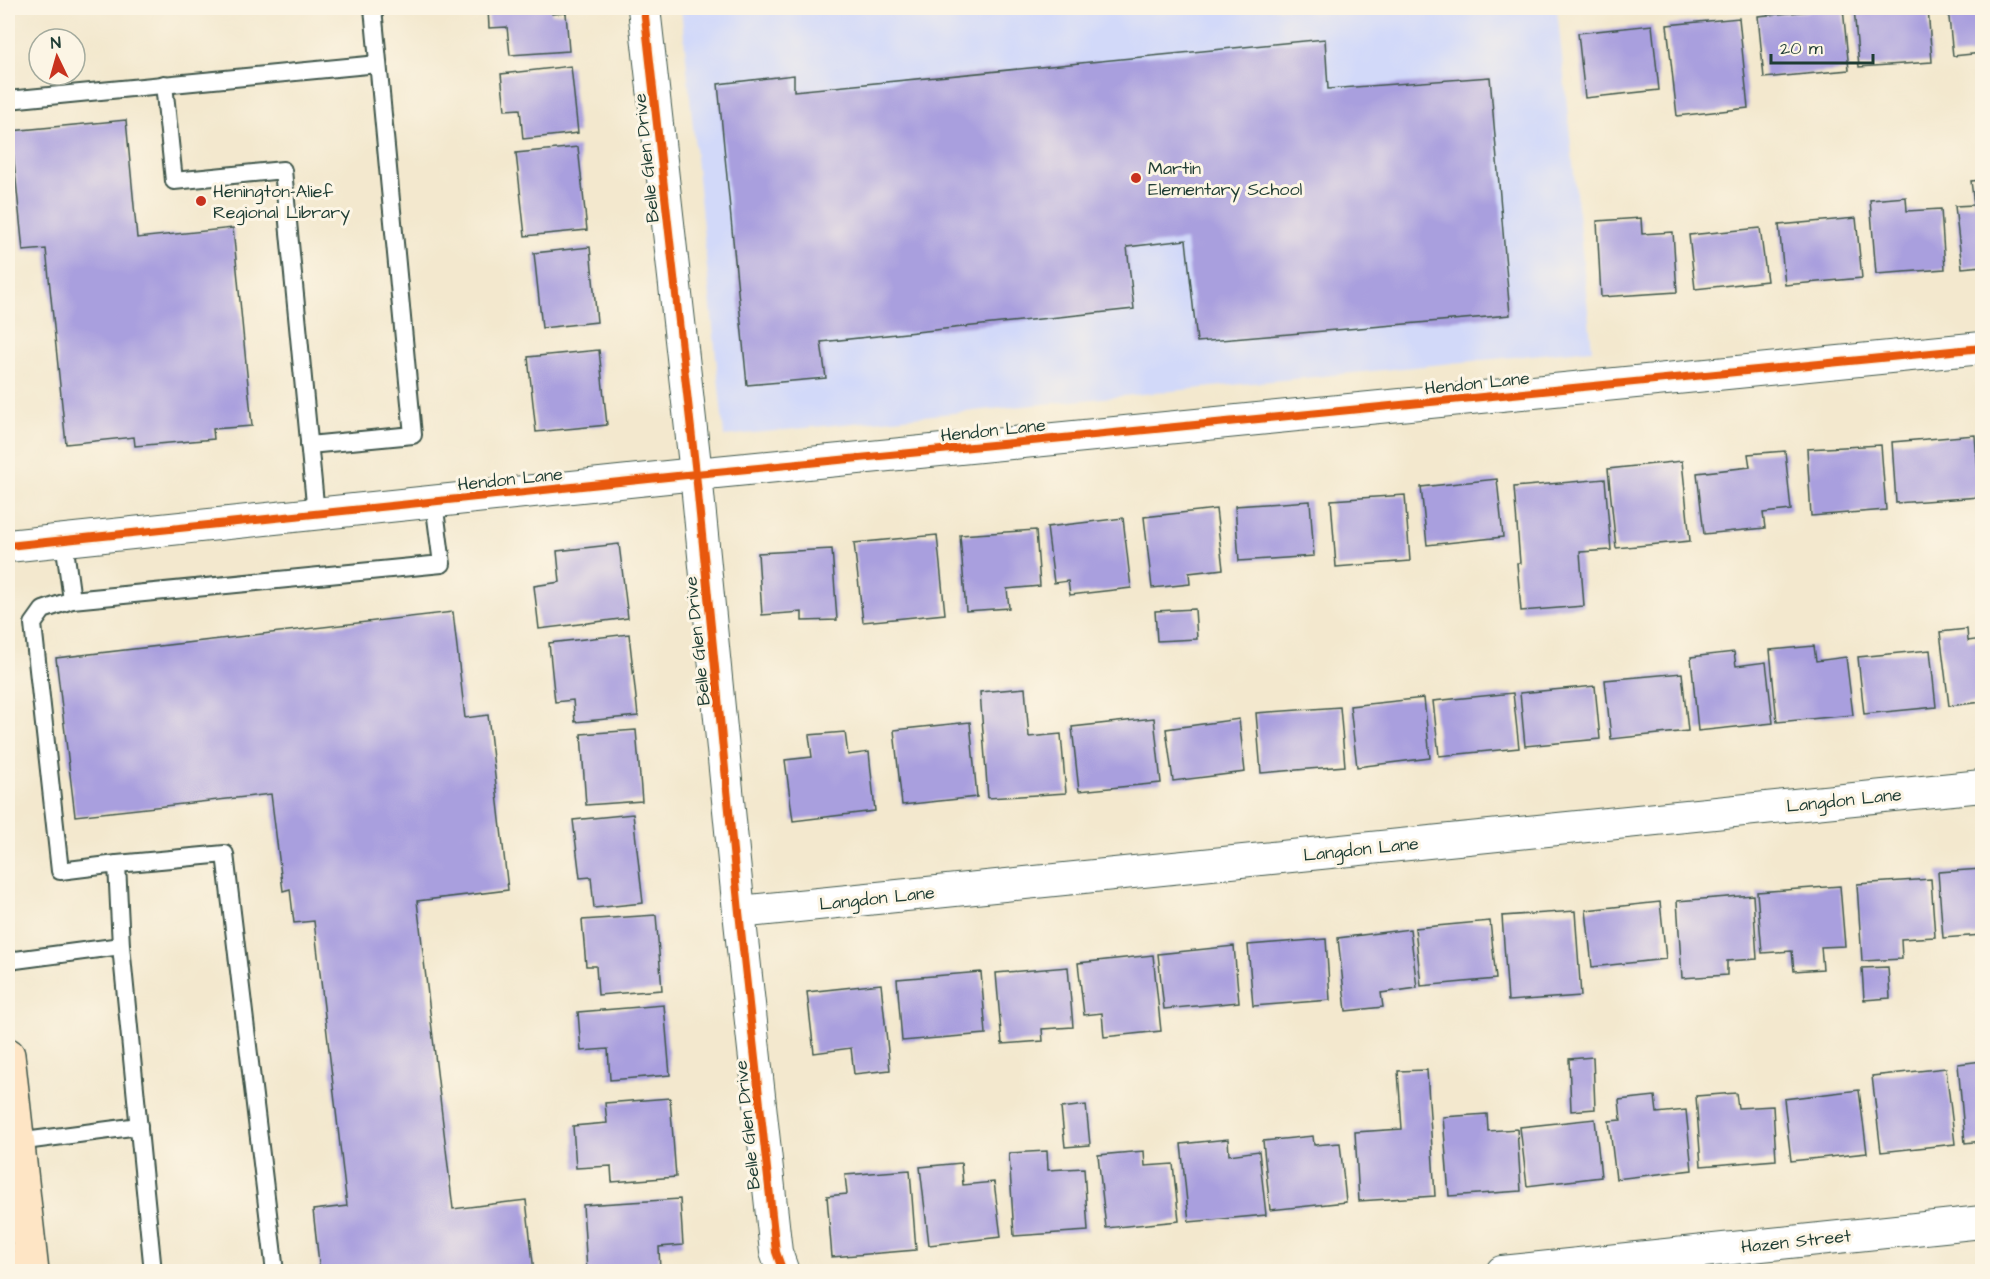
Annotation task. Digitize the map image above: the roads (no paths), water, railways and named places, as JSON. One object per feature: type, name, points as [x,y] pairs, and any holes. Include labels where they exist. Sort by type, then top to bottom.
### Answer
[{"type":"main road","points":[[8,1055],[32,1272]]},
{"type":"street","name":"Belle Glen Drive","points":[[644,8],[696,474],[739,912],[776,1252],[783,1272]]},
{"type":"street","name":"Hendon Lane","points":[[8,546],[696,474],[1983,348]]},
{"type":"street","name":"Langdon Lane","points":[[739,912],[1983,786]]},
{"type":"street","name":"Hazen Street","points":[[1502,1272],[1983,1222]]},
{"type":"lane","points":[[309,445],[413,435],[373,8]]},
{"type":"lane","points":[[8,100],[378,64]]},
{"type":"lane","points":[[164,84],[174,181],[283,170],[316,514]]},
{"type":"lane","points":[[275,1272],[225,854],[60,872],[33,624],[43,610],[72,600],[442,564],[434,502]]},
{"type":"lane","points":[[64,541],[72,600]]},
{"type":"lane","points":[[117,864],[122,946],[153,1272]]},
{"type":"lane","points":[[8,961],[122,946]]},
{"type":"lane","points":[[17,1142],[139,1126]]},
{"type":"place","name":"Martin Elementary School","points":[[1136,178]]},
{"type":"place","name":"Henington-Alief Regional Library","points":[[201,201]]}]
